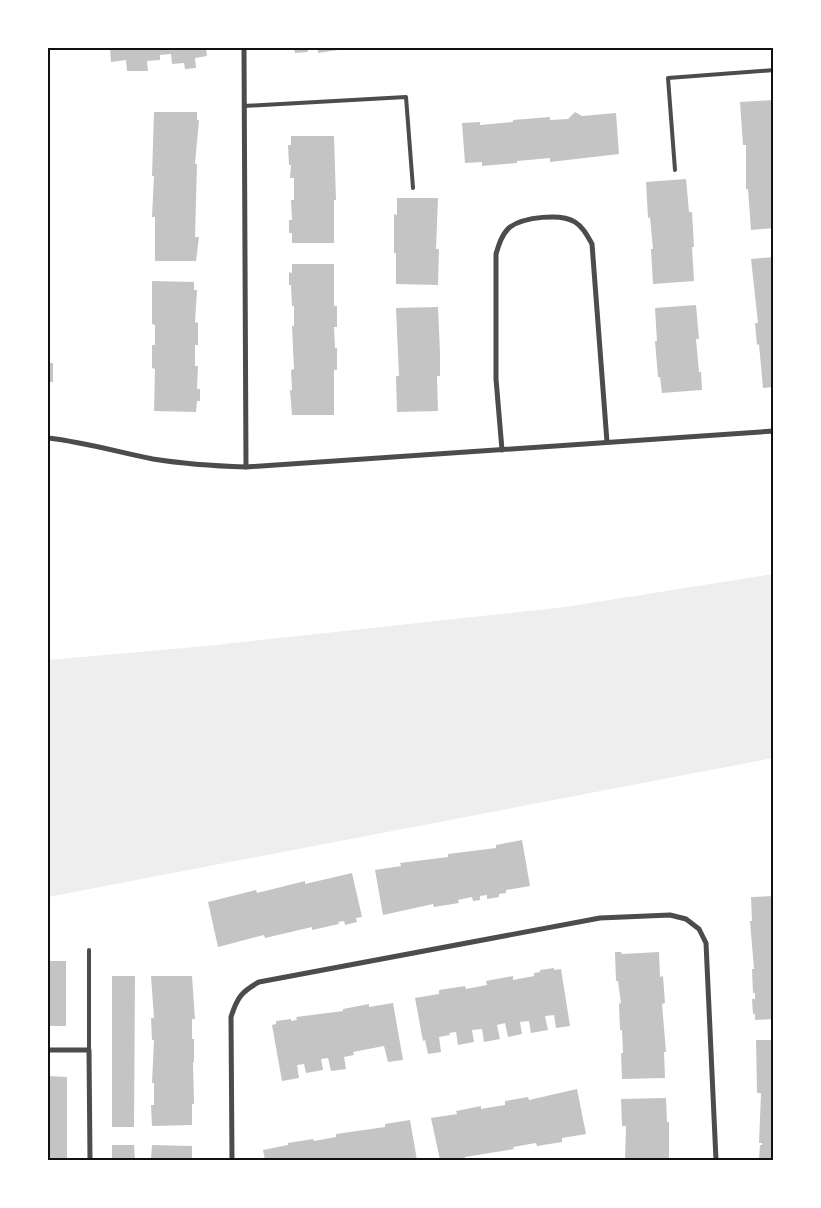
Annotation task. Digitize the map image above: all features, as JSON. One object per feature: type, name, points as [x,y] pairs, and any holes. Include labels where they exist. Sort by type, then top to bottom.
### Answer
[{"type":"street","points":[[244,48],[246,467]]},
{"type":"street","points":[[502,450],[496,379],[496,254],[500,240],[510,227],[524,220],[560,217],[574,222],[585,230],[592,244],[607,442]]},
{"type":"street","points":[[48,438],[76,441],[152,458],[199,466],[246,467],[774,431]]},
{"type":"street","points":[[232,1160],[231,1017],[236,1001],[246,989],[258,982],[600,918],[670,915],[686,919],[699,930],[706,943],[716,1160]]},
{"type":"street","points":[[48,1050],[89,1050],[90,1160]]},
{"type":"lane","points":[[675,170],[668,78],[774,70]]},
{"type":"lane","points":[[244,106],[406,97],[413,188]]},
{"type":"lane","points":[[89,950],[89,1050]]},
{"type":"shaded area","points":[[773,574],[773,758],[48,897],[48,660],[206,646],[565,607]]},
{"type":"building","points":[[110,48],[206,48],[207,56],[195,58],[196,68],[185,69],[184,63],[172,64],[171,54],[160,55],[160,60],[147,61],[148,71],[127,71],[126,60],[111,62]]},
{"type":"building","points":[[294,48],[307,48],[308,52],[295,53]]},
{"type":"building","points":[[318,48],[344,48],[344,49],[318,53]]},
{"type":"building","points":[[774,100],[774,228],[751,230],[748,189],[746,189],[746,145],[743,145],[740,102]]},
{"type":"building","points":[[154,112],[197,112],[197,120],[199,120],[195,164],[197,164],[195,237],[199,237],[196,261],[155,261],[155,217],[152,217]]},
{"type":"building","points":[[575,112],[582,116],[616,113],[619,154],[550,162],[550,158],[482,166],[482,162],[465,163],[462,123],[480,122],[480,125],[550,117],[550,120],[568,119]]},
{"type":"building","points":[[291,136],[334,136],[336,200],[334,200],[334,243],[292,243],[292,233],[289,233],[289,220],[292,220],[291,200],[294,200],[294,178],[290,178],[291,165],[289,165],[288,145],[291,145]]},
{"type":"building","points":[[686,179],[689,212],[692,212],[694,281],[653,284],[651,249],[653,249],[650,217],[648,218],[646,182]]},
{"type":"building","points":[[397,198],[438,198],[436,249],[439,249],[438,285],[396,284],[394,214],[397,215]]},
{"type":"building","points":[[774,257],[774,387],[763,388],[759,344],[757,345],[755,323],[758,323],[751,259]]},
{"type":"building","points":[[292,264],[334,264],[334,306],[337,306],[337,327],[334,327],[335,348],[337,348],[337,370],[334,370],[334,415],[292,415],[290,390],[292,390],[291,370],[294,369],[292,326],[294,326],[294,306],[292,306],[289,272],[292,273]]},
{"type":"building","points":[[152,281],[194,282],[194,290],[197,290],[195,322],[198,323],[198,345],[195,345],[195,366],[198,366],[197,389],[200,389],[200,401],[197,401],[196,412],[154,411],[155,369],[152,368],[152,345],[155,345],[155,325],[152,324]]},
{"type":"building","points":[[696,305],[699,339],[696,339],[702,390],[662,393],[660,377],[658,377],[655,341],[657,341],[655,308]]},
{"type":"building","points":[[438,307],[440,376],[437,376],[438,411],[397,412],[396,376],[399,376],[396,308]]},
{"type":"building","points":[[48,363],[53,363],[53,382],[48,382]]},
{"type":"building","points":[[522,840],[530,886],[506,890],[506,893],[499,894],[499,897],[487,899],[487,895],[480,896],[480,900],[473,901],[472,897],[458,900],[459,903],[434,907],[433,904],[383,915],[375,870],[401,866],[400,863],[448,857],[448,854],[496,848],[496,845]]},
{"type":"building","points":[[352,873],[362,917],[356,918],[357,922],[345,925],[344,921],[338,922],[339,924],[312,930],[312,927],[265,938],[264,935],[218,947],[208,902],[256,890],[257,893],[305,881],[305,884]]},
{"type":"building","points":[[774,896],[774,1019],[755,1020],[752,999],[755,999],[755,993],[753,993],[752,969],[754,969],[750,921],[752,921],[751,897]]},
{"type":"building","points":[[615,952],[621,952],[622,954],[659,952],[660,977],[663,976],[665,1003],[662,1004],[666,1052],[664,1052],[665,1078],[622,1079],[621,1053],[623,1053],[619,1003],[621,1004],[618,981],[616,981]]},
{"type":"building","points":[[48,961],[66,961],[66,1026],[48,1026]]},
{"type":"building","points":[[554,968],[554,970],[561,969],[570,1026],[556,1028],[554,1015],[545,1016],[548,1030],[531,1033],[529,1021],[520,1022],[522,1034],[508,1037],[505,1023],[497,1025],[500,1039],[484,1042],[482,1029],[472,1030],[474,1042],[458,1045],[456,1032],[449,1033],[450,1035],[439,1037],[441,1052],[428,1054],[425,1040],[423,1041],[415,998],[439,994],[439,990],[465,986],[466,989],[487,985],[486,981],[513,976],[513,980],[534,976],[534,973],[540,972],[540,970]]},
{"type":"building","points":[[112,976],[135,976],[134,1127],[112,1127]]},
{"type":"building","points":[[151,976],[192,976],[195,1019],[192,1019],[192,1039],[194,1039],[194,1104],[192,1104],[192,1125],[152,1126],[151,1105],[154,1105],[154,1083],[152,1083],[154,1040],[152,1040],[151,1018],[154,1018]]},
{"type":"building","points":[[393,1003],[403,1060],[388,1062],[384,1046],[353,1052],[354,1055],[344,1057],[346,1069],[331,1071],[328,1058],[321,1059],[323,1070],[306,1073],[304,1064],[297,1065],[299,1078],[282,1081],[272,1025],[276,1024],[276,1021],[297,1020],[296,1017],[343,1011],[343,1009],[369,1004],[369,1007]]},
{"type":"building","points":[[756,1040],[774,1040],[774,1160],[759,1160],[760,1145],[762,1145],[762,1143],[759,1143],[761,1093],[757,1093]]},
{"type":"building","points":[[48,1076],[67,1077],[67,1160],[48,1160]]},
{"type":"building","points":[[577,1089],[586,1134],[562,1138],[562,1142],[537,1146],[536,1143],[513,1147],[514,1149],[465,1157],[465,1159],[440,1160],[431,1118],[457,1114],[456,1111],[481,1106],[481,1109],[505,1105],[505,1101],[528,1097],[529,1100]]},
{"type":"building","points":[[666,1098],[667,1122],[669,1122],[669,1160],[625,1160],[626,1126],[622,1126],[621,1099]]},
{"type":"building","points":[[410,1120],[417,1160],[265,1160],[263,1150],[288,1145],[288,1143],[336,1137],[336,1134],[385,1127],[385,1124]]},
{"type":"building","points":[[112,1145],[134,1145],[135,1160],[112,1160]]},
{"type":"building","points":[[152,1145],[192,1146],[192,1160],[151,1160]]}]
